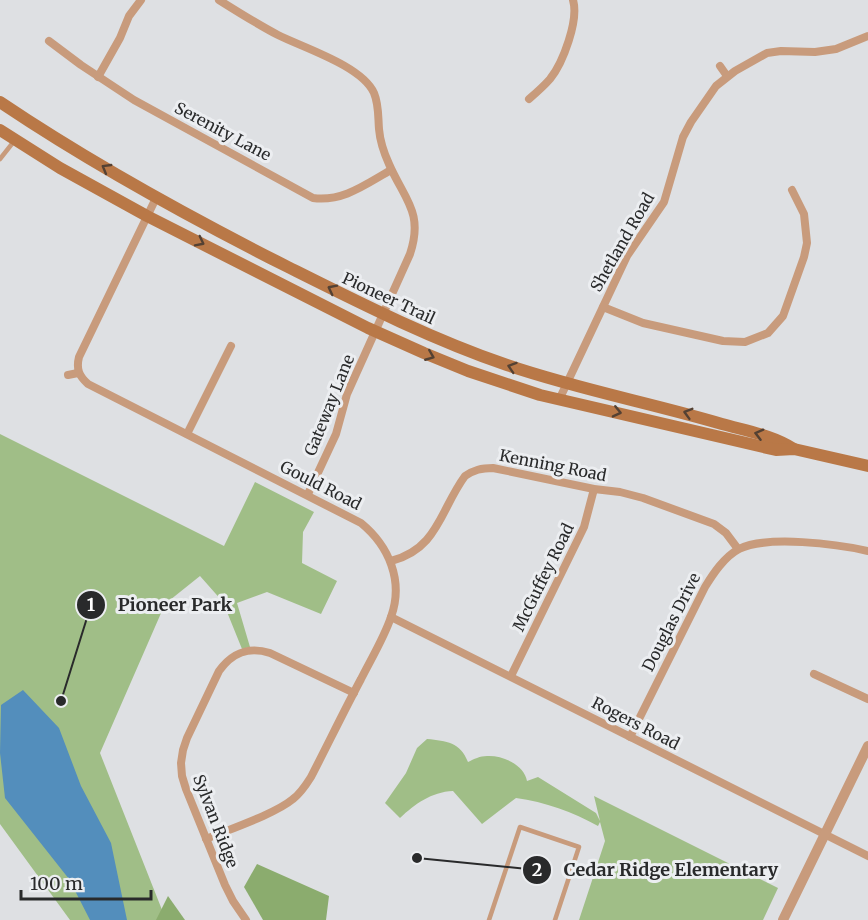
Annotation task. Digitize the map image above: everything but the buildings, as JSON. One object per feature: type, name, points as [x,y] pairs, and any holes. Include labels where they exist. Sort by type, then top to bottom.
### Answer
[{"type":"main road","name":"Pioneer Trail","points":[[0,102],[67,146],[156,198],[384,316],[474,353],[567,383],[681,411],[778,439],[794,449]]},
{"type":"main road","name":"Pioneer Trail","points":[[0,130],[76,177],[147,216],[376,332],[468,371],[559,400],[776,450],[794,449],[868,466]]},
{"type":"street","points":[[98,77],[135,5],[141,0]]},
{"type":"street","name":"Gateway Lane","points":[[219,0],[278,35],[353,71],[368,83],[376,101],[380,138],[392,170],[410,202],[415,231],[410,254],[347,394],[336,434],[308,494]]},
{"type":"street","points":[[530,99],[550,79],[558,64],[574,24],[573,0]]},
{"type":"street","name":"Shetland Road","points":[[559,400],[633,246],[656,217],[664,202],[678,150],[692,122],[716,86],[727,76],[767,53],[836,49],[868,36]]},
{"type":"street","name":"Serenity Lane","points":[[49,41],[134,100],[313,198],[332,199],[348,194],[392,170]]},
{"type":"street","points":[[720,66],[727,76]]},
{"type":"street","points":[[603,307],[643,323],[723,340],[745,342],[768,333],[783,316],[806,250],[807,230],[804,214],[792,190]]},
{"type":"street","points":[[68,375],[78,373],[79,357],[156,198]]},
{"type":"street","points":[[187,434],[231,346]]},
{"type":"street","name":"Gould Road","points":[[78,373],[88,384],[362,522],[374,533],[391,561],[395,585],[391,617],[311,777],[298,795],[280,808],[207,839]]},
{"type":"street","name":"Kenning Road","points":[[391,561],[413,552],[432,535],[465,476],[473,470],[493,468],[594,489],[620,492],[700,518],[714,524],[738,549]]},
{"type":"street","name":"McGuffey Road","points":[[511,676],[581,534],[594,489]]},
{"type":"street","points":[[738,549],[782,541],[868,551]]},
{"type":"street","name":"Douglas Drive","points":[[630,737],[705,587],[714,572],[738,549]]},
{"type":"street","name":"Rogers Road","points":[[391,617],[868,856]]},
{"type":"street","name":"Sylvan Ridge","points":[[246,920],[233,901],[182,776],[183,750],[219,671],[225,662],[236,654],[259,649],[354,693]]},
{"type":"street","points":[[814,674],[868,699]]},
{"type":"street","points":[[783,920],[868,746]]},
{"type":"lane","points":[[0,159],[15,140]]},
{"type":"lane","points":[[489,920],[520,827],[579,847],[555,920]]},
{"type":"green space","points":[[0,434],[224,546],[255,482],[314,512],[303,532],[302,563],[337,581],[321,614],[267,592],[237,603],[250,647],[242,649],[223,602],[200,576],[165,604],[100,753],[166,920],[70,920],[0,824]]},
{"type":"green space","points":[[427,739],[457,746],[468,762],[484,756],[506,759],[522,770],[527,781],[538,777],[596,813],[600,821],[594,796],[778,888],[763,920],[579,920],[605,841],[600,822],[598,826],[558,808],[516,798],[482,824],[453,791],[424,800],[400,818],[385,803],[406,773],[417,748]]},
{"type":"green space","points":[[257,864],[329,896],[326,920],[263,920],[244,887]]},
{"type":"green space","points":[[168,896],[185,920],[156,920]]},
{"type":"water","points":[[23,690],[59,728],[81,786],[111,843],[127,920],[90,920],[69,879],[5,798],[0,753],[1,705]]},
{"type":"place","name":"Pioneer Park","points":[[61,701]]},
{"type":"place","name":"Cedar Ridge Elementary","points":[[417,858]]}]
